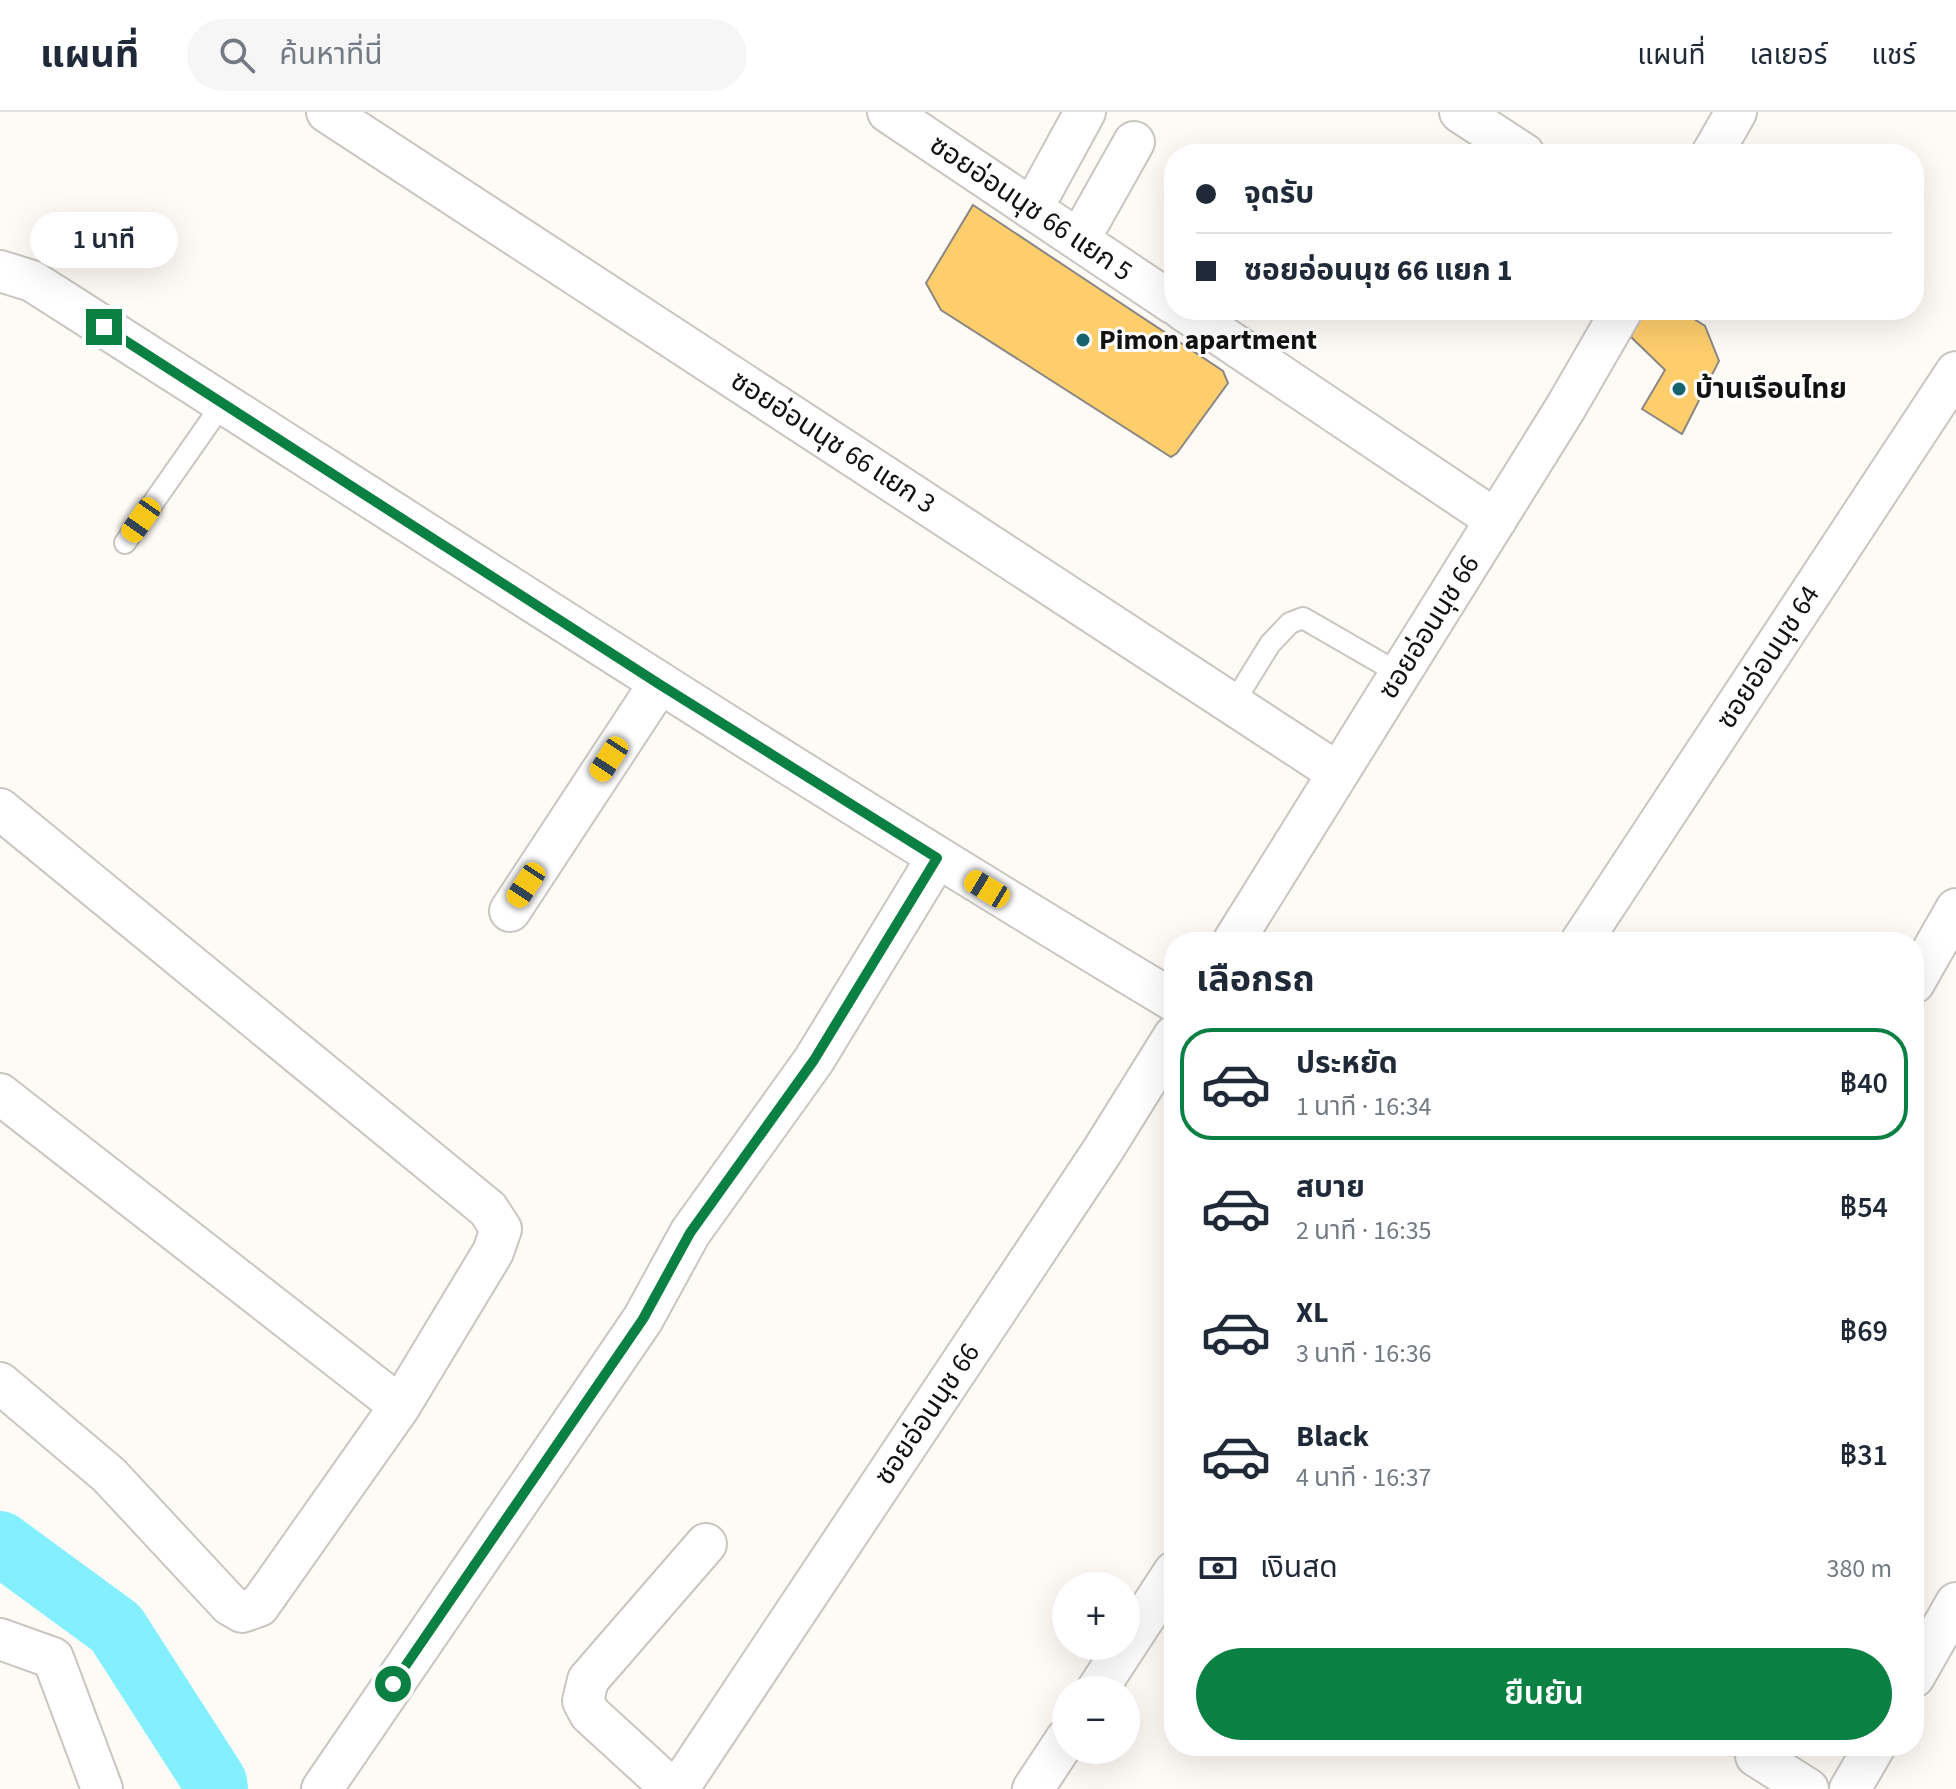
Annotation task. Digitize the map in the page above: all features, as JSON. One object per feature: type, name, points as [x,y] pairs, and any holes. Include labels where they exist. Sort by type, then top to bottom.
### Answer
[{"type":"street","name":"ซอยอ่อนนุช 66 แยก 3","points":[[327,112],[1338,773]]},
{"type":"street","name":"ซอยอ่อนนุช 66 แยก 5","points":[[888,112],[1164,297]]},
{"type":"street","points":[[1032,209],[1085,112]]},
{"type":"street","points":[[1460,112],[1509,144]]},
{"type":"street","points":[[1718,144],[1736,112]]},
{"type":"street","points":[[1079,240],[1134,142]]},
{"type":"street","points":[[0,271],[32,281],[659,684],[1164,995]]},
{"type":"street","points":[[1198,320],[1496,520]]},
{"type":"street","name":"ซอยอ่อนนุช 66","points":[[1239,932],[1566,407],[1616,320]]},
{"type":"street","name":"ซอยอ่อนนุช 64","points":[[1588,932],[1956,372]]},
{"type":"street","points":[[510,911],[659,684]]},
{"type":"street","points":[[0,809],[488,1209],[501,1229],[493,1252],[400,1406],[259,1606],[242,1612],[230,1605],[109,1475],[8,1394]]},
{"type":"street","points":[[322,1789],[643,1319],[690,1233],[814,1060],[937,858]]},
{"type":"street","points":[[1924,965],[1956,909]]},
{"type":"street","name":"ซอยอ่อนนุช 66","points":[[675,1789],[1094,1163],[1164,1052]]},
{"type":"street","points":[[0,1094],[400,1406]]},
{"type":"street","points":[[675,1789],[590,1714],[583,1701],[588,1680],[706,1544]]},
{"type":"street","points":[[1106,1676],[1164,1587]]},
{"type":"street","points":[[1924,1659],[1956,1603]]},
{"type":"street","points":[[0,1639],[53,1658],[102,1789]]},
{"type":"street","points":[[1756,1756],[1808,1789]]},
{"type":"street","points":[[1850,1789],[1869,1756]]},
{"type":"street","points":[[1033,1789],[1052,1760]]},
{"type":"lane","points":[[125,543],[223,403]]},
{"type":"lane","points":[[1233,704],[1270,644],[1290,623],[1303,618],[1400,674]]},
{"type":"building","name":"Pimon apartment","points":[[973,205],[1223,371],[1228,383],[1177,453],[1171,457],[941,310],[926,283]]},
{"type":"building","name":"บ้านเรือนไทย","points":[[1638,320],[1696,320],[1705,326],[1719,361],[1682,434],[1642,409],[1665,370],[1631,337]]},
{"type":"waterway","points":[[0,1543],[116,1628],[215,1782],[216,1789]]},
{"type":"place","name":"Pimon apartment","points":[[1083,340]]},
{"type":"place","name":"บ้านเรือนไทย","points":[[1679,389]]},
{"type":"route","points":[[104,327],[659,684],[937,858],[814,1060],[690,1233],[643,1319],[393,1684]]}]
